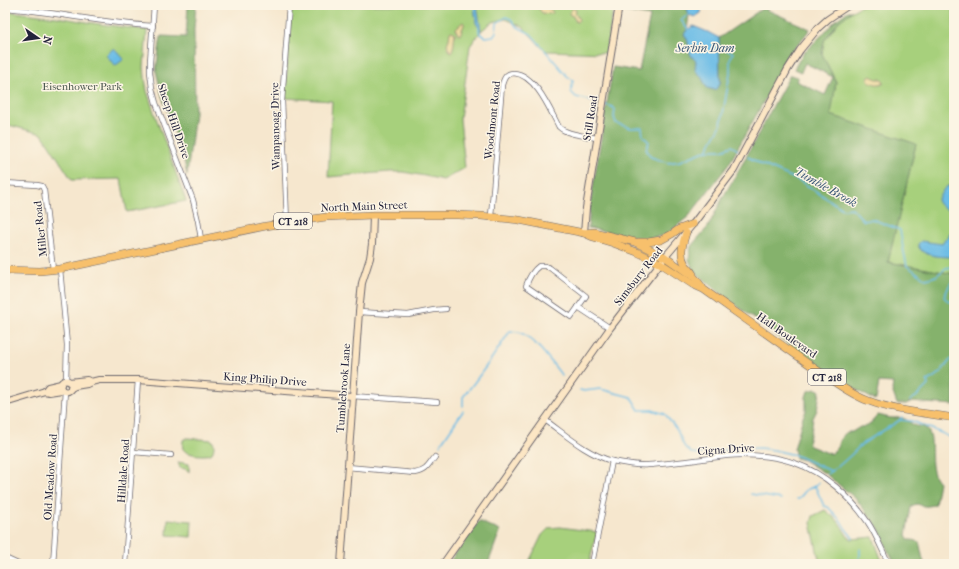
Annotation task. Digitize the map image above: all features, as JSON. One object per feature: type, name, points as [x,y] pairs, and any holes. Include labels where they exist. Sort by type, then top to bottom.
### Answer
[{"type":"main road","name":"North Main Street","points":[[5,270],[40,271],[56,269],[287,222],[326,217],[373,215],[491,216],[519,220],[584,233],[663,260]]},
{"type":"main road","points":[[634,242],[661,240],[679,229],[693,224]]},
{"type":"main road","name":"North Main Street","points":[[584,233],[594,232],[634,242],[663,260]]},
{"type":"main road","points":[[686,233],[682,250],[682,258],[695,278]]},
{"type":"main road","name":"Hall Boulevard","points":[[663,260],[695,278],[703,289]]},
{"type":"main road","name":"Hall Boulevard","points":[[663,260],[692,284],[703,289],[840,386],[861,398],[889,407],[954,418]]},
{"type":"street","name":"Sheep Hill Drive","points":[[154,5],[150,62],[152,88],[156,103],[193,200],[201,239]]},
{"type":"street","name":"Wampanoag Drive","points":[[287,222],[282,101],[289,5]]},
{"type":"street","name":"Still Road","points":[[584,233],[586,208],[619,5]]},
{"type":"street","name":"Simsbury Road","points":[[442,564],[610,328],[734,170],[788,69],[800,50],[818,28],[833,15],[850,5]]},
{"type":"street","points":[[5,8],[32,10],[104,22],[153,26]]},
{"type":"street","name":"Woodmont Road","points":[[491,216],[502,85],[504,77],[511,73],[517,73],[530,80],[538,88],[562,130],[597,138]]},
{"type":"street","name":"Miller Road","points":[[5,182],[37,184],[42,187],[45,193],[56,269]]},
{"type":"street","name":"Tumblebrook Lane","points":[[341,564],[358,312],[362,283],[370,258],[373,215]]},
{"type":"street","points":[[539,266],[550,268],[586,296],[578,307],[571,317],[526,286],[529,276],[539,266]]},
{"type":"street","name":"Old Meadow Road","points":[[53,564],[66,386],[67,345],[56,269]]},
{"type":"street","points":[[578,307],[610,328]]},
{"type":"street","points":[[358,312],[408,315],[446,309]]},
{"type":"street","name":"King Philip Drive","points":[[5,403],[45,391],[48,387],[75,386],[107,380],[138,380],[437,402]]},
{"type":"street","name":"Hilldale Road","points":[[125,564],[138,380]]},
{"type":"street","name":"Cigna Drive","points":[[545,420],[583,448],[612,461],[646,466],[740,455],[764,456],[784,459],[797,463],[820,475],[845,494],[868,522],[889,564]]},
{"type":"street","points":[[133,452],[170,455]]},
{"type":"street","points":[[347,467],[415,473],[422,472],[426,469],[435,457]]},
{"type":"street","points":[[592,564],[612,461]]},
{"type":"street","points":[[5,558],[18,564]]},
{"type":"green space","points":[[188,5],[196,5],[194,29],[195,113],[187,175],[183,156],[162,96],[156,71],[161,36],[186,37]]},
{"type":"green space","points":[[291,5],[614,5],[606,53],[545,51],[523,27],[506,19],[492,22],[481,31],[470,46],[460,119],[465,168],[443,180],[403,172],[328,177],[332,101],[285,98]]},
{"type":"green space","points":[[623,5],[686,5],[689,15],[687,30],[684,34],[688,41],[690,53],[696,61],[696,70],[707,88],[715,90],[720,83],[719,38],[763,8],[810,29],[789,56],[729,164],[689,216],[666,235],[645,239],[588,228],[590,205],[613,67],[639,71],[650,16],[622,11]]},
{"type":"green space","points":[[863,5],[954,5],[954,274],[888,262],[916,144],[830,115],[836,82],[822,54],[824,41],[838,22],[852,11]]},
{"type":"green space","name":"Eisenhower Park","points":[[5,11],[147,30],[144,67],[147,91],[186,201],[127,212],[121,179],[72,180],[42,134],[5,124]]},
{"type":"green space","points":[[848,11],[852,11],[838,22],[824,41],[822,54],[836,82],[831,115],[916,144],[888,262],[954,274],[954,405],[910,402],[906,404],[897,404],[892,390],[893,383],[879,382],[876,400],[840,381],[724,296],[693,270],[689,259],[691,246],[708,227],[790,75],[798,77],[796,81],[825,95],[833,77],[805,63],[801,72],[794,69],[803,53],[836,20]]},
{"type":"green space","points":[[816,389],[820,392],[817,410],[813,418],[808,443],[810,446],[828,453],[831,454],[834,452],[840,439],[847,432],[852,432],[860,427],[868,426],[878,415],[889,418],[904,419],[916,426],[923,426],[928,431],[931,437],[932,469],[939,482],[935,505],[925,506],[916,504],[911,507],[906,535],[909,540],[919,543],[924,564],[896,564],[888,551],[879,529],[856,499],[826,474],[804,460],[796,458],[794,449],[806,411],[806,397],[808,391]]},
{"type":"green space","points":[[187,438],[212,440],[214,444],[213,452],[206,455],[188,453],[183,448],[183,440]]},
{"type":"green space","points":[[178,462],[189,464],[189,472],[186,469],[180,468]]},
{"type":"green space","points":[[825,510],[838,521],[848,537],[852,539],[873,537],[883,564],[820,564],[811,523],[813,516]]},
{"type":"green space","points":[[168,519],[192,521],[191,537],[167,535]]},
{"type":"green space","points":[[479,521],[500,531],[488,564],[448,564]]},
{"type":"green space","points":[[560,527],[597,532],[589,564],[528,564],[542,535],[549,528]]},
{"type":"green space","points":[[778,557],[795,562],[796,564],[779,564],[777,561]]},
{"type":"sand","points":[[540,7],[549,9],[553,13],[542,13],[539,9]]},
{"type":"sand","points":[[573,8],[576,10],[575,14],[579,20],[577,22],[569,13]]},
{"type":"sand","points":[[463,22],[464,25],[460,35],[457,33],[456,28]]},
{"type":"sand","points":[[452,31],[455,33],[454,44],[452,51],[450,52],[447,44],[450,32]]},
{"type":"sand","points":[[870,76],[877,79],[882,79],[884,82],[880,84],[871,83],[868,80],[868,77]]},
{"type":"water","points":[[474,5],[477,5],[481,31],[476,23]]},
{"type":"water","points":[[686,5],[702,5],[701,13],[695,17],[689,15]]},
{"type":"water","name":"Serbin Dam","points":[[693,26],[719,38],[720,84],[715,90],[707,88],[701,76],[695,70],[696,61],[690,54],[688,41],[684,34]]},
{"type":"water","points":[[114,48],[124,59],[115,66],[106,55]]},
{"type":"water","points":[[948,186],[954,187],[954,211],[946,209],[938,203],[937,200],[944,189]]},
{"type":"water","points":[[954,230],[954,257],[927,254],[919,248],[918,244],[921,241],[942,244]]},
{"type":"waterway","points":[[689,31],[681,20],[690,14]]},
{"type":"waterway","name":"Tumble Brook","points":[[479,27],[479,32],[482,35],[486,37],[493,36],[496,32],[497,23],[506,17],[511,19],[516,26],[531,34],[567,76],[573,80],[571,92],[576,97],[600,103]]},
{"type":"waterway","points":[[707,150],[721,125],[730,73],[730,59],[733,53],[719,46]]},
{"type":"waterway","name":"Tumble Brook","points":[[604,104],[615,109],[614,117],[616,123],[631,128],[642,128],[643,136],[649,142],[646,149],[651,157],[668,163],[680,161],[707,150],[722,150],[732,146],[738,150]]},
{"type":"waterway","name":"Tumble Brook","points":[[748,157],[800,181],[843,209],[852,208],[864,221],[872,219],[900,230],[907,266],[926,279],[936,276],[946,268],[952,267],[954,269]]},
{"type":"waterway","name":"Tumble Brook","points":[[954,281],[950,284],[944,297],[949,302],[954,300]]},
{"type":"waterway","points":[[463,406],[463,397],[510,331],[519,332],[531,339],[543,351],[562,376]]},
{"type":"waterway","points":[[910,401],[928,385],[927,381],[940,373],[954,357]]},
{"type":"waterway","points":[[580,390],[600,389],[631,397],[639,410],[652,410],[665,414],[677,430],[684,446],[691,453],[700,454],[733,449],[760,448],[795,455],[831,471]]},
{"type":"waterway","points":[[440,445],[463,411]]},
{"type":"waterway","points":[[827,474],[841,464],[862,444],[900,420],[902,417]]},
{"type":"waterway","points":[[900,420],[912,421],[944,434],[954,440]]},
{"type":"waterway","points":[[797,499],[799,499],[806,490],[815,486],[819,482]]},
{"type":"waterway","points":[[815,486],[824,506],[828,507],[841,521],[853,538]]},
{"type":"waterway","points":[[751,494],[781,499]]},
{"type":"waterway","points":[[855,564],[860,557],[860,549]]}]
